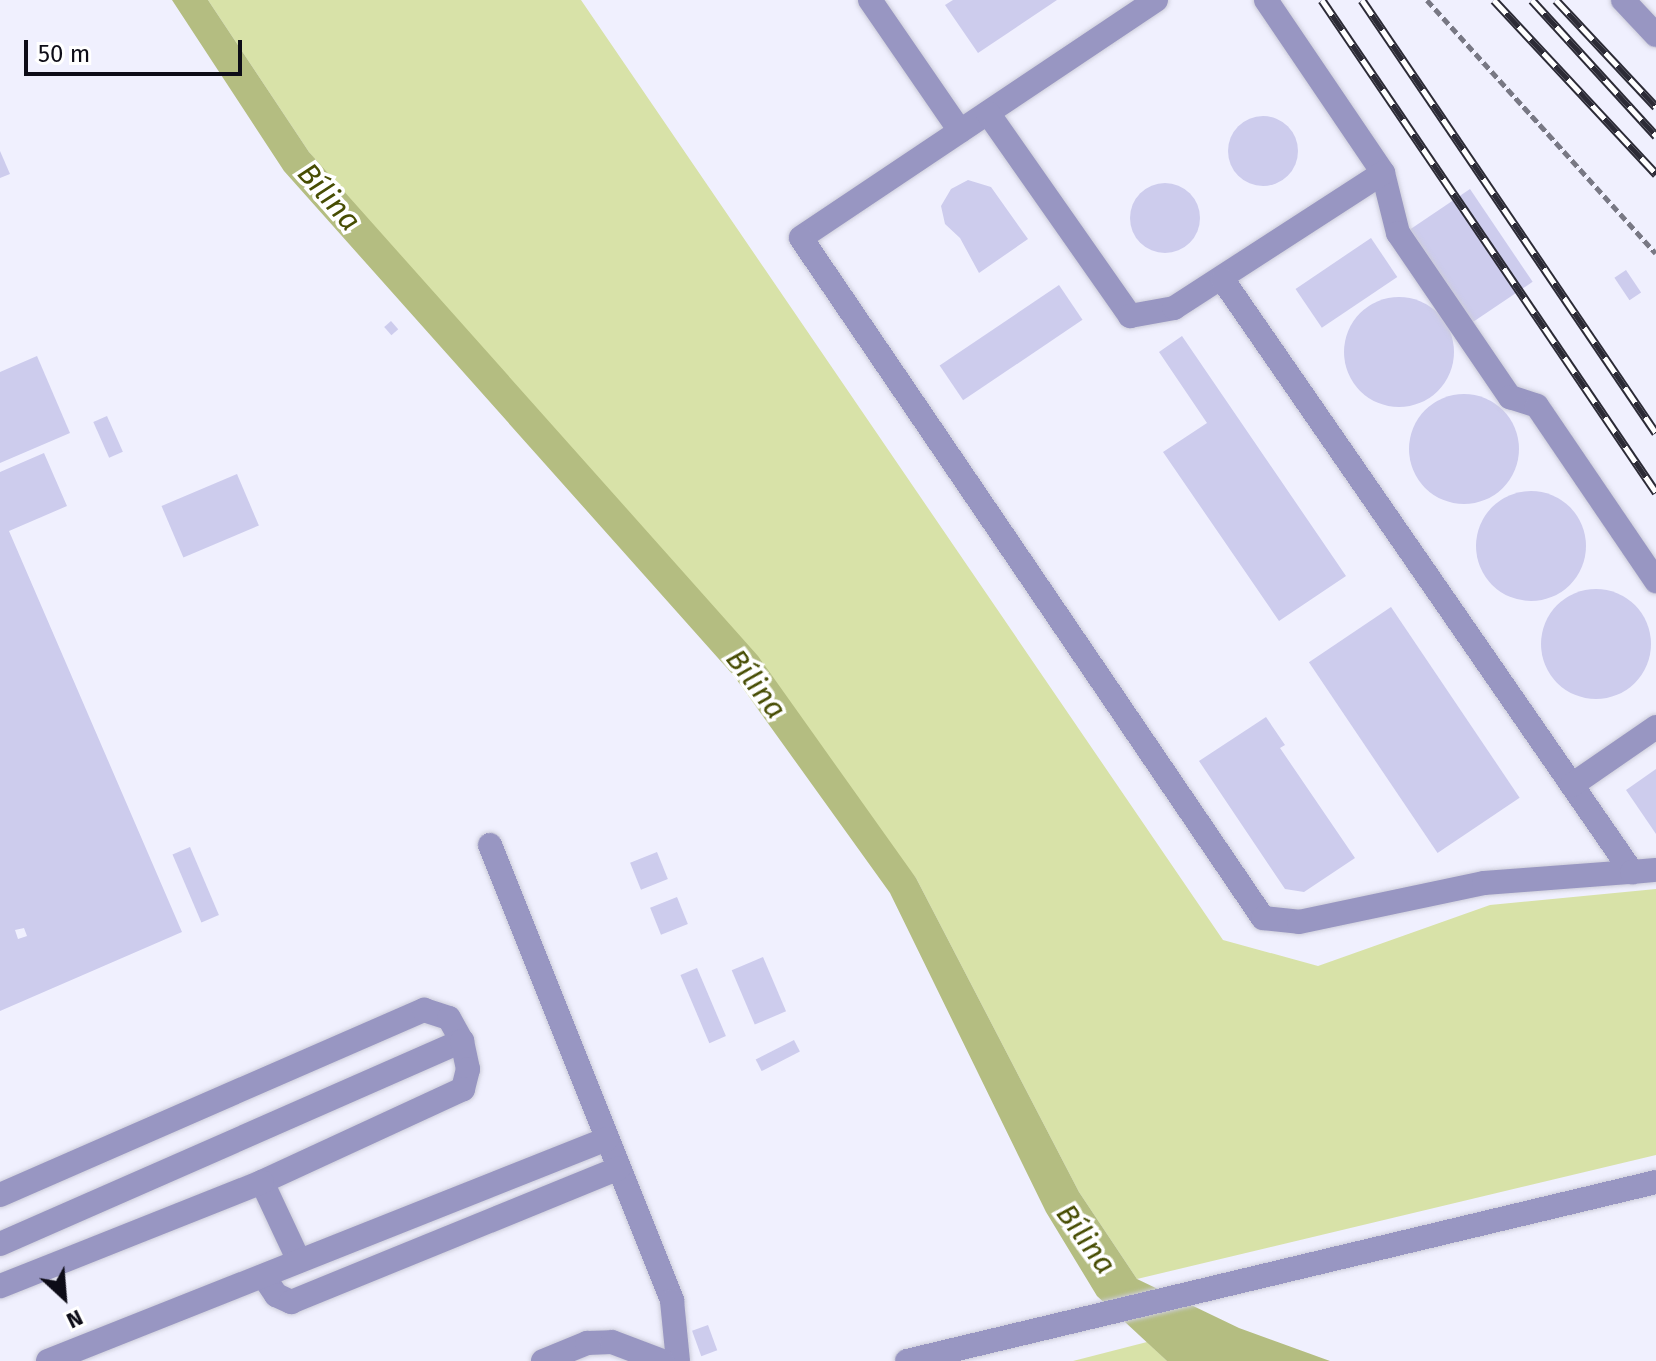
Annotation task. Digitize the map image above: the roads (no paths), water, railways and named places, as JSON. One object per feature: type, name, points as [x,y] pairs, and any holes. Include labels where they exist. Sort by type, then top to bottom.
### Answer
[{"type":"street","points":[[870,0],[960,131]]},
{"type":"street","points":[[1156,0],[801,238],[1263,918],[1299,922],[1484,883],[1644,871]]},
{"type":"street","points":[[1266,0],[1383,173],[1398,233],[1510,397],[1537,406],[1656,581]]},
{"type":"street","points":[[1623,0],[1656,35]]},
{"type":"street","points":[[988,113],[1130,316],[1174,308],[1223,280],[1383,173]]},
{"type":"street","points":[[1223,280],[1572,785],[1644,871]]},
{"type":"street","points":[[1572,785],[1656,727]]},
{"type":"street","points":[[490,845],[672,1301],[678,1361]]},
{"type":"street","points":[[0,1195],[424,1010],[449,1018],[462,1041],[468,1069],[463,1089],[262,1182],[0,1286]]},
{"type":"street","points":[[0,1244],[462,1041]]},
{"type":"street","points":[[48,1361],[607,1139]]},
{"type":"street","points":[[264,1277],[276,1295],[291,1302],[619,1168]]},
{"type":"street","points":[[262,1182],[299,1261]]},
{"type":"street","points":[[907,1361],[1656,1182]]},
{"type":"street","points":[[543,1361],[587,1343],[612,1342],[662,1361]]},
{"type":"water","name":"Bílina","points":[[172,0],[208,0],[309,152],[758,656],[916,878],[1079,1192],[1137,1279],[1239,1328],[1330,1361],[1167,1361],[1097,1296],[1046,1212],[890,893],[734,676],[284,171]]},
{"type":"railway","points":[[1322,0],[1656,492]]},
{"type":"railway","points":[[1362,0],[1656,433]]},
{"type":"railway","points":[[1494,0],[1656,174]]},
{"type":"railway","points":[[1532,0],[1656,136]]},
{"type":"railway","points":[[1556,0],[1656,107]]}]
